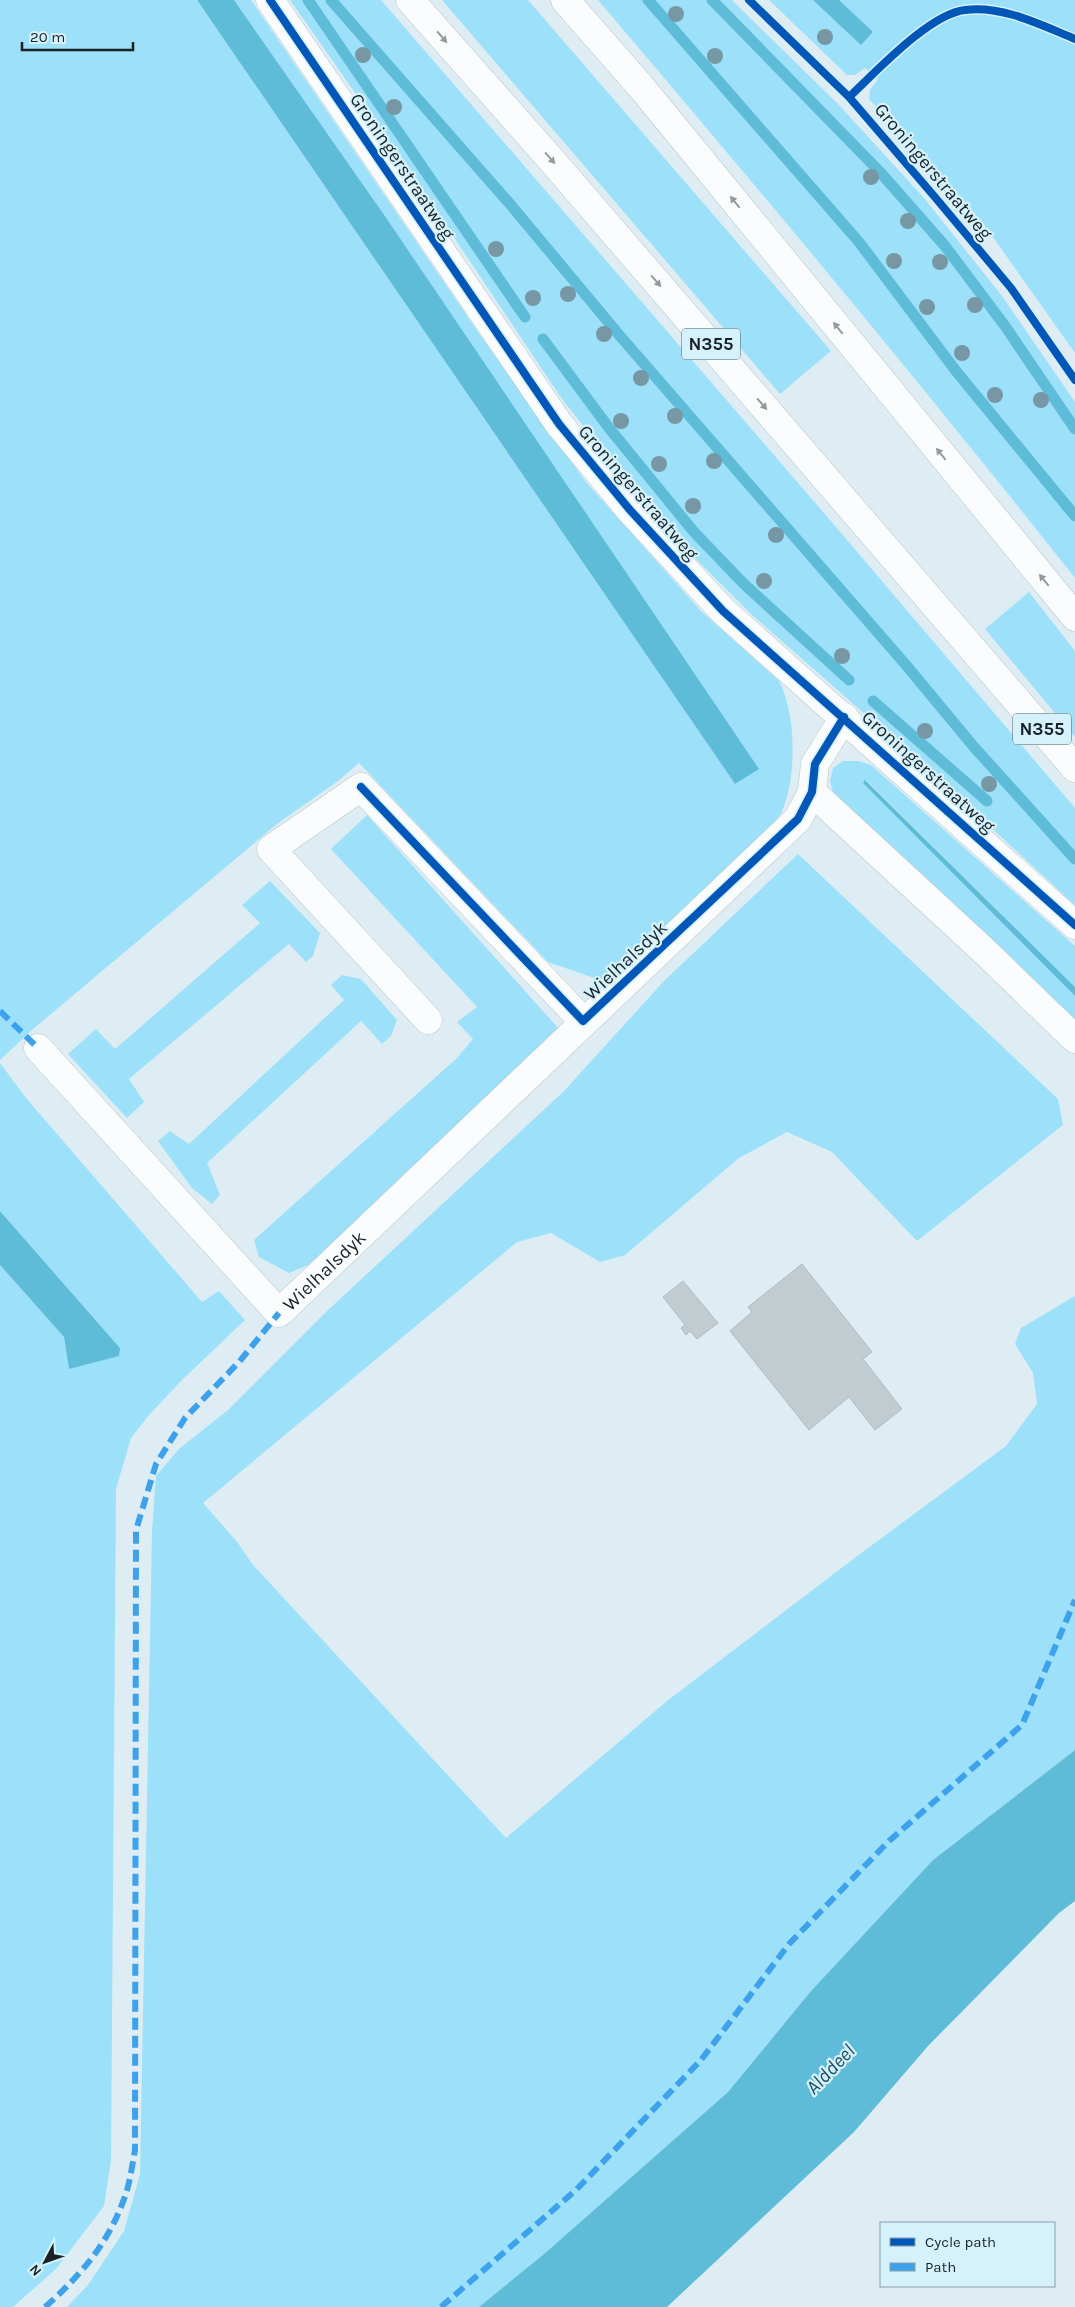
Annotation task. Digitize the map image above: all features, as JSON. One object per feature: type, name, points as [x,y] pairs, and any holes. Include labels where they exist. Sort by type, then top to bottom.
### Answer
[{"type":"main road","name":"Groningerstraatweg","points":[[270,0],[559,424],[630,510],[723,610],[1075,925]]},
{"type":"main road","name":"N355","points":[[410,0],[580,193],[1075,768]]},
{"type":"main road","points":[[565,0],[642,88],[1075,617]]},
{"type":"main road","name":"Wielhalsdyk","points":[[38,1048],[279,1313],[583,1021],[798,819],[812,792],[815,764],[844,717]]},
{"type":"main road","name":"Wielhalsdyk","points":[[428,1020],[271,850],[361,787],[583,1021]]},
{"type":"main road","points":[[812,792],[982,949],[1075,1040]]},
{"type":"shaded area","points":[[0,0],[197,0],[735,784],[758,769],[387,219],[234,0],[251,0],[478,332],[586,482],[700,610],[779,681],[789,710],[793,744],[791,779],[782,812],[765,833],[606,982],[548,962],[359,763],[338,781],[277,824],[33,1029],[0,1060]]},
{"type":"shaded area","points":[[290,0],[381,0],[830,520],[1075,808],[1075,905],[924,766],[752,615],[694,557],[621,474],[562,399],[407,167]]},
{"type":"shaded area","points":[[442,0],[528,0],[831,351],[780,394]]},
{"type":"shaded area","points":[[598,0],[732,0],[840,106],[924,198],[1002,296],[1075,402],[1075,578],[839,287]]},
{"type":"shaded area","points":[[769,0],[1075,0],[1075,353],[983,223],[869,99],[870,90],[878,79],[865,68],[855,75],[847,75]]},
{"type":"shaded area","points":[[1029,592],[1075,651],[1075,737],[985,629]]},
{"type":"shaded area","points":[[843,761],[858,761],[871,765],[1075,946],[1075,987],[866,780],[863,782],[1075,996],[1075,1025],[835,799],[830,781],[833,768]]},
{"type":"shaded area","points":[[367,815],[560,1030],[313,1263],[289,1273],[259,1257],[254,1240],[457,1058],[473,1039],[457,1022],[477,1007],[331,849]]},
{"type":"shaded area","points":[[798,854],[1058,1099],[1063,1125],[917,1241],[832,1152],[787,1132],[739,1158],[625,1255],[600,1262],[551,1233],[517,1242],[203,1503],[238,1543],[253,1565],[506,1838],[667,1701],[1006,1446],[1037,1404],[1033,1373],[1015,1344],[1021,1328],[1075,1296],[1075,1750],[933,1860],[811,1991],[728,2092],[544,2254],[479,2307],[67,2307],[88,2285],[124,2231],[140,2174],[152,1531],[156,1476],[180,1448],[228,1410],[327,1311],[564,1091],[664,981]]},
{"type":"shaded area","points":[[270,881],[320,933],[313,956],[306,962],[289,944],[129,1079],[144,1102],[127,1118],[68,1054],[96,1029],[115,1049],[260,923],[242,905]]},
{"type":"shaded area","points":[[342,975],[361,979],[397,1020],[391,1036],[382,1044],[361,1021],[207,1163],[220,1195],[212,1204],[192,1188],[158,1141],[170,1131],[189,1144],[344,1000],[331,985]]},
{"type":"shaded area","points":[[0,1063],[26,1098],[202,1302],[219,1291],[245,1320],[183,1379],[149,1415],[131,1438],[116,1489],[111,2160],[104,2206],[56,2269],[13,2307],[0,2307],[0,1265],[64,1337],[69,1369],[120,1348],[0,1211]]},
{"type":"water","points":[[197,0],[234,0],[387,219],[759,769],[735,784]]},
{"type":"water","points":[[813,0],[839,0],[873,32],[861,45]]},
{"type":"water","points":[[865,780],[1075,987],[1075,996],[863,783]]},
{"type":"water","points":[[0,1211],[120,1348],[119,1356],[69,1369],[64,1337],[0,1265]]},
{"type":"water","name":"Alddeel","points":[[1075,1750],[1075,1901],[1059,1913],[928,2046],[854,2132],[667,2307],[479,2307],[544,2254],[728,2092],[811,1991],[933,1860]]},
{"type":"building","points":[[802,1264],[872,1352],[863,1359],[902,1409],[875,1430],[849,1397],[809,1430],[730,1331],[752,1312],[748,1307]]},
{"type":"building","points":[[683,1281],[718,1323],[697,1339],[690,1331],[686,1335],[681,1328],[685,1325],[663,1297]]},
{"type":"waterway","points":[[308,0],[525,317]]},
{"type":"waterway","points":[[331,0],[510,204],[620,336],[906,665],[974,747],[1075,859]]},
{"type":"waterway","points":[[648,0],[859,242],[956,371],[1075,516]]},
{"type":"waterway","points":[[712,0],[880,172],[945,246],[1005,326],[1075,429]]},
{"type":"waterway","points":[[543,339],[609,428],[694,532],[744,584],[849,680]]},
{"type":"waterway","points":[[873,701],[987,801]]},
{"type":"marked path","points":[[0,1011],[38,1048]]},
{"type":"marked path","points":[[45,2307],[92,2258],[110,2230],[126,2193],[135,2150],[136,1530],[156,1464],[185,1418],[239,1362],[279,1313]]},
{"type":"marked path","points":[[441,2307],[576,2190],[701,2060],[789,1944],[889,1841],[1022,1725],[1075,1600]]},
{"type":"cycle path","points":[[270,0],[559,424],[630,510],[723,611],[1075,925]]},
{"type":"cycle path","points":[[749,0],[849,97],[934,196],[1011,288],[1075,380]]},
{"type":"cycle path","points":[[849,97],[919,33],[935,22],[965,10],[979,9],[1007,13],[1035,22],[1075,39]]},
{"type":"cycle path","points":[[361,787],[583,1021],[798,819],[812,792],[815,764],[844,717]]}]
